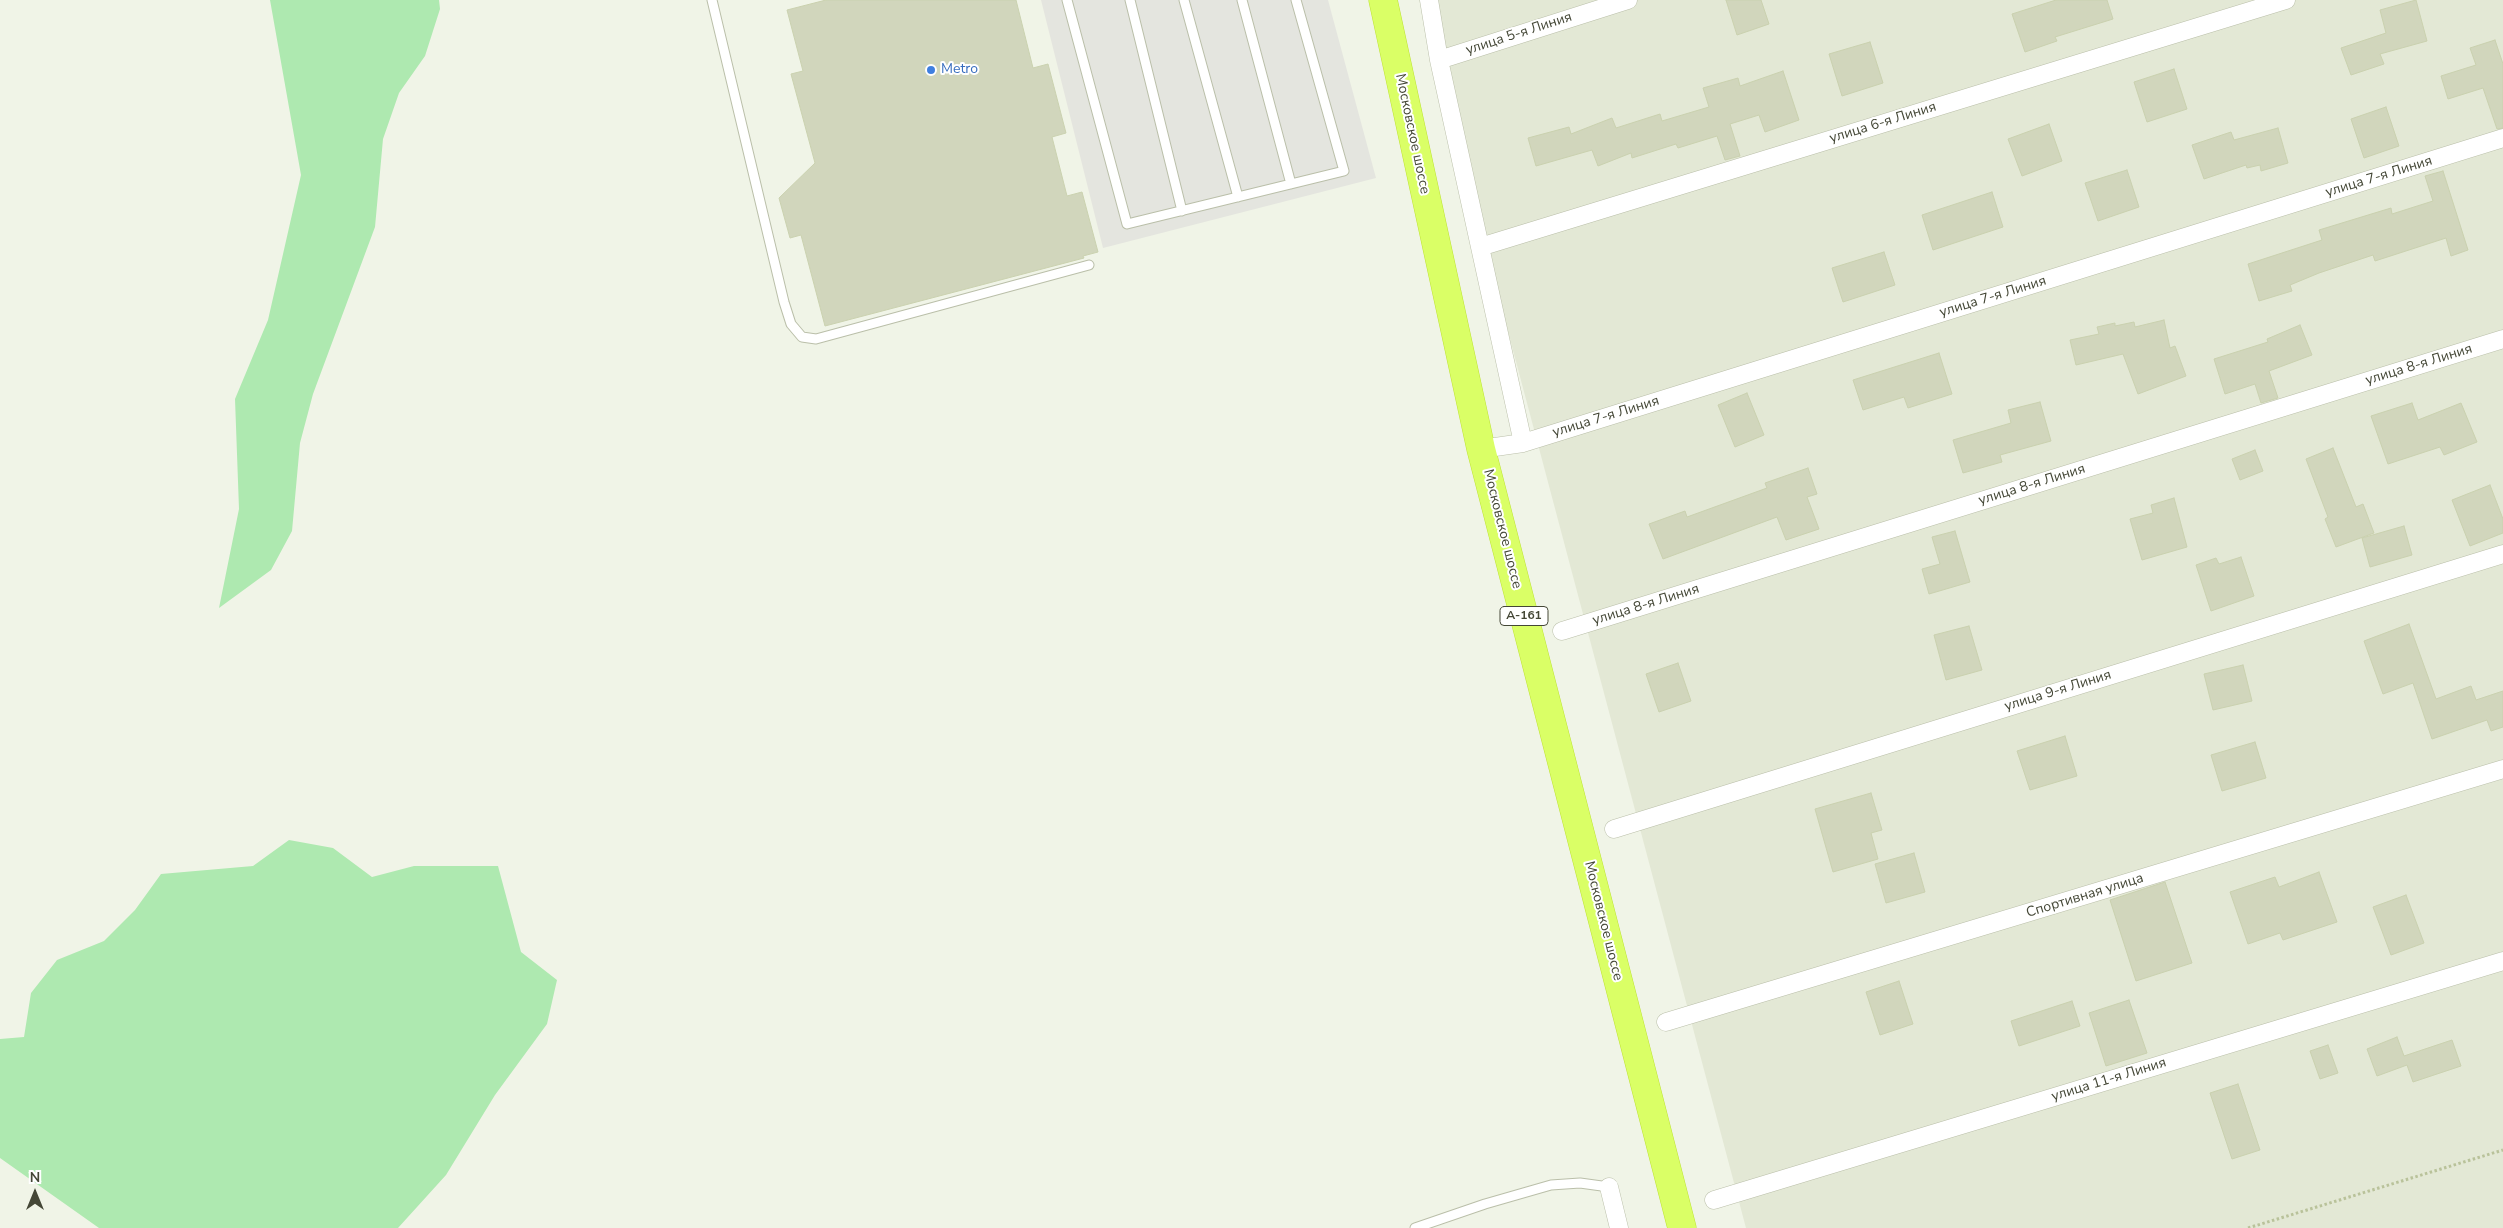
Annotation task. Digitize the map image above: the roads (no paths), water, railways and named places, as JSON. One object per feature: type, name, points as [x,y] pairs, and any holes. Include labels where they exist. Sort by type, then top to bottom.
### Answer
[{"type":"highway","name":"Московское шоссе","points":[[1383,0],[1481,449],[1682,1228]]},
{"type":"street","points":[[1429,0],[1439,60],[1523,442]]},
{"type":"street","name":"улица 5-я Линия","points":[[1439,60],[1628,0]]},
{"type":"street","name":"улица 6-я Линия","points":[[1480,247],[2286,0]]},
{"type":"street","name":"улица 7-я Линия","points":[[1481,449],[1523,442],[2503,138]]},
{"type":"street","name":"улица 8-я Линия","points":[[1562,631],[2503,338]]},
{"type":"street","name":"улица 9-я Линия","points":[[1614,829],[2503,554]]},
{"type":"street","name":"Спортивная улица","points":[[1666,1022],[2503,769]]},
{"type":"street","name":"улица 11-я Линия","points":[[1714,1200],[2503,961]]},
{"type":"street","points":[[1609,1187],[1619,1228]]},
{"type":"lane","points":[[712,0],[784,302],[791,324],[802,337],[816,339],[1089,264]]},
{"type":"lane","points":[[1067,0],[1127,224],[1344,171],[1296,0]]},
{"type":"lane","points":[[1130,0],[1182,211]]},
{"type":"lane","points":[[1184,0],[1238,197]]},
{"type":"lane","points":[[1242,0],[1292,184]]},
{"type":"lane","points":[[1415,1228],[1485,1204],[1551,1185],[1580,1183],[1609,1187]]},
{"type":"place","name":"Metro","points":[[931,70]]}]
